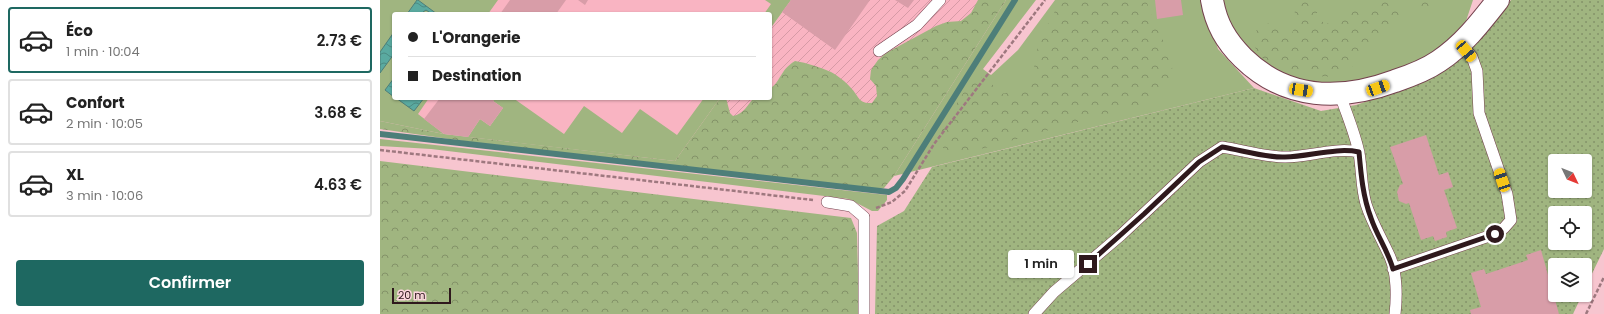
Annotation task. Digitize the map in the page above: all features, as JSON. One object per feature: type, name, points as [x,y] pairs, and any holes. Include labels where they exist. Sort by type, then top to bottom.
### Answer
[{"type":"street","points":[[1212,0],[1219,25],[1226,39],[1246,61],[1261,73],[1275,82],[1301,90],[1340,94],[1358,92],[1401,79],[1439,61],[1461,44],[1483,10],[1498,0]]},
{"type":"lane","points":[[879,51],[916,25],[940,0]]},
{"type":"lane","points":[[1393,269],[1495,234],[1504,228],[1511,220],[1507,194],[1479,113],[1477,72],[1472,58],[1461,44]]},
{"type":"lane","points":[[1340,94],[1359,152],[1362,188],[1366,204],[1371,219],[1390,257],[1393,269],[1396,302],[1394,314]]},
{"type":"lane","points":[[1034,314],[1054,292],[1121,235],[1199,162],[1222,147],[1284,158],[1312,156],[1349,150],[1359,152]]},
{"type":"lane","points":[[827,202],[851,206],[860,211],[864,217],[864,314]]},
{"type":"path","points":[[860,211],[877,208],[892,202],[905,190],[934,144],[1045,0]]},
{"type":"path","points":[[380,150],[827,202]]},
{"type":"path","points":[[1586,314],[1604,277]]},
{"type":"shaded area","points":[[380,0],[791,0],[772,26],[772,12],[392,12],[392,100],[719,100],[675,161],[444,134],[380,121]]},
{"type":"shaded area","points":[[791,0],[1006,0],[894,176],[675,161],[719,100],[772,100],[772,26]]},
{"type":"green space","points":[[380,0],[498,0],[489,12],[392,12],[392,100],[428,100],[418,114],[444,134],[380,121]]},
{"type":"green space","points":[[765,0],[791,0],[772,26],[772,12],[765,12],[771,4]]},
{"type":"green space","points":[[978,0],[1006,0],[894,176],[884,188],[879,189],[463,141],[380,129],[380,121],[444,134],[675,161],[719,100],[727,100],[730,113],[733,116],[743,111],[752,100],[772,100],[772,88],[786,68],[795,61],[813,65],[831,72],[847,84],[861,101],[872,103],[877,96],[876,86],[870,79],[871,70],[878,60],[886,53],[936,26],[947,22],[961,21],[971,13]]},
{"type":"green space","points":[[1006,0],[1036,0],[983,69],[991,75],[1018,50],[1055,0],[1202,0],[1218,49],[1254,88],[894,176]]},
{"type":"green space","points":[[1061,0],[1146,0],[1155,25],[1170,53],[1173,74],[1153,101],[985,148],[950,154],[941,145],[940,136],[957,102],[971,81],[978,76],[989,81],[1001,94],[1014,91],[1032,78],[1039,40]]},
{"type":"green space","points":[[1222,0],[1473,0],[1466,21],[1449,40],[1434,53],[1389,74],[1342,84],[1311,82],[1285,75],[1262,63],[1245,47],[1227,23]]},
{"type":"green space","points":[[1300,0],[1314,0],[1317,3],[1318,8],[1316,16],[1320,20],[1331,24],[1334,24],[1347,7],[1376,8],[1383,0],[1397,0],[1402,9],[1399,19],[1393,29],[1365,52],[1351,68],[1339,77],[1311,76],[1262,58],[1252,43],[1257,29],[1275,20],[1288,32],[1292,33],[1297,22],[1295,8]]},
{"type":"green space","points":[[1411,0],[1443,0],[1439,4],[1421,10],[1416,7]]},
{"type":"green space","points":[[1511,0],[1604,0],[1604,249],[1592,274],[1592,258],[1548,258],[1548,302],[1579,302],[1573,314],[875,314],[877,226],[904,211],[932,167],[1254,88],[1321,111],[1356,105],[1397,91],[1451,63],[1482,37]]},
{"type":"green space","points":[[516,100],[564,134],[584,106],[622,133],[640,109],[677,135],[703,100],[719,100],[675,161],[468,137],[480,119],[490,126],[503,108],[493,101]]},
{"type":"green space","points":[[380,139],[887,195],[887,200],[878,211],[872,211],[849,199],[431,149],[380,146]]},
{"type":"green space","points":[[380,161],[851,218],[857,233],[859,314],[380,314]]},
{"type":"water","points":[[418,0],[434,12],[429,12],[426,10],[423,12],[408,12]]},
{"type":"water","points":[[392,35],[392,57],[380,73],[380,52]]},
{"type":"water","points":[[392,81],[392,95],[385,90]]},
{"type":"water","points":[[399,100],[422,100],[414,111]]},
{"type":"building","points":[[510,0],[566,0],[557,12],[501,12]]},
{"type":"building","points":[[578,0],[588,0],[585,5]]},
{"type":"building","points":[[791,0],[870,0],[835,50],[782,12]]},
{"type":"building","points":[[895,0],[914,0],[908,8]]},
{"type":"building","points":[[1155,0],[1181,0],[1183,15],[1157,19]]},
{"type":"building","points":[[438,100],[494,100],[503,108],[490,126],[480,119],[468,137],[444,134],[424,119]]},
{"type":"building","points":[[1426,135],[1439,175],[1448,172],[1453,187],[1444,190],[1457,228],[1446,232],[1447,237],[1435,241],[1433,236],[1421,240],[1409,203],[1406,204],[1399,201],[1397,192],[1400,185],[1403,184],[1390,147]]},
{"type":"building","points":[[1541,250],[1548,275],[1548,302],[1556,302],[1559,314],[1471,314],[1470,310],[1481,307],[1471,273],[1484,269],[1486,274],[1528,260],[1526,255]]},
{"type":"waterway","points":[[380,134],[889,192],[896,188],[903,179],[1015,0]]},
{"type":"route","points":[[1088,264],[1199,162],[1222,147],[1284,158],[1312,156],[1349,150],[1359,152],[1362,188],[1366,204],[1371,219],[1390,257],[1393,269],[1495,234]]}]
